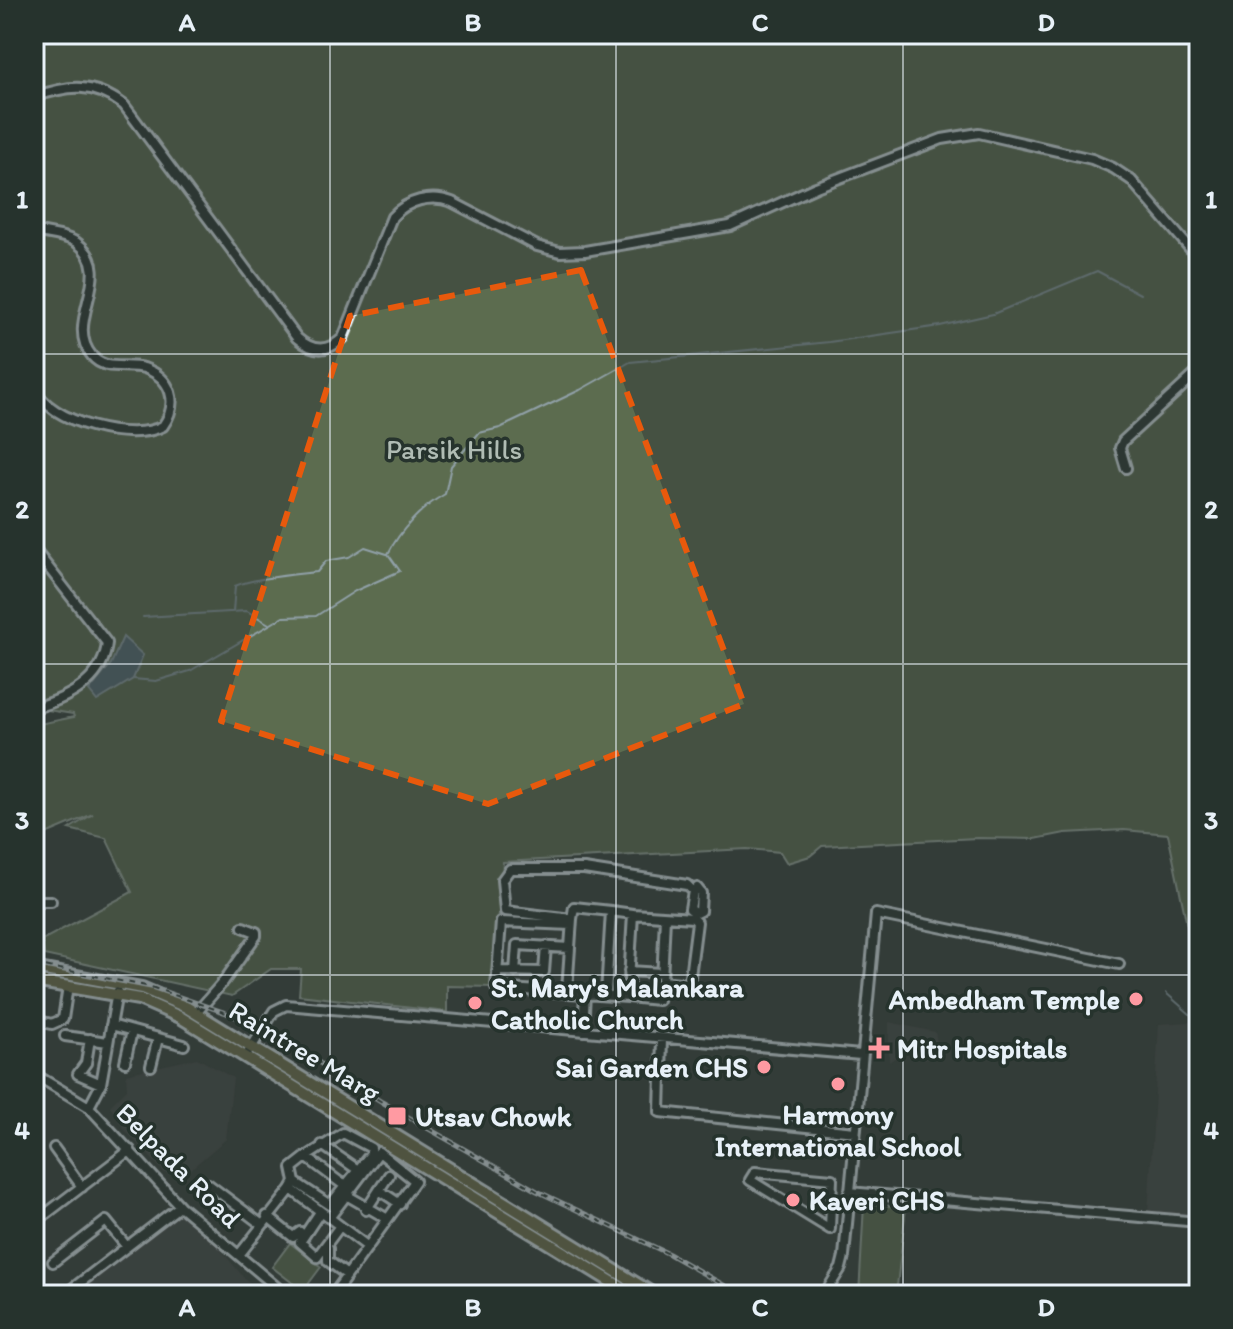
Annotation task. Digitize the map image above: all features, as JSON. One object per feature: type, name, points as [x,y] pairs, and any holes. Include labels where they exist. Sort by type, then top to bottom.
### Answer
[{"type":"main road","name":"Raintree Marg","points":[[34,968],[117,988],[156,1004],[248,1051],[655,1295]]},
{"type":"main road","name":"Raintree Marg","points":[[34,981],[161,994],[196,1013],[248,1051],[633,1295]]},
{"type":"street","points":[[34,97],[67,87],[87,86],[101,90],[124,105],[297,338],[318,349],[330,348],[343,338],[392,217],[404,206],[420,200],[437,198],[452,202],[537,246],[560,252],[585,251],[741,222],[816,187],[942,139],[969,133],[996,135],[1092,159],[1113,168],[1131,180],[1199,259]]},
{"type":"street","points":[[34,231],[75,242],[87,257],[94,284],[81,326],[89,353],[106,365],[141,367],[152,372],[169,388],[173,405],[163,426],[151,431],[89,425],[56,414],[44,404],[34,387]]},
{"type":"street","points":[[1126,468],[1120,448],[1123,441],[1199,371]]},
{"type":"street","points":[[34,549],[107,643],[106,652],[79,692],[34,708]]},
{"type":"street","points":[[572,922],[508,913],[503,907],[504,876],[510,869],[549,868],[687,885],[693,891],[690,909],[696,913],[700,902],[697,888]]},
{"type":"street","points":[[34,901],[51,901]]},
{"type":"street","points":[[567,991],[574,907],[693,918],[697,922],[689,984],[629,971]]},
{"type":"street","points":[[606,994],[611,911]]},
{"type":"street","points":[[628,997],[633,914]]},
{"type":"street","points":[[824,1295],[843,1262],[876,914],[1119,964]]},
{"type":"street","points":[[572,922],[501,922],[497,971],[499,989],[567,991],[658,1000],[665,917]]},
{"type":"street","points":[[196,1013],[224,981],[256,936],[256,932],[243,927]]},
{"type":"street","points":[[515,972],[517,945],[570,948]]},
{"type":"street","points":[[497,971],[544,972],[546,946]]},
{"type":"street","points":[[34,1020],[52,1024],[63,1019],[68,986]]},
{"type":"street","points":[[89,1107],[101,1084],[117,988]]},
{"type":"street","points":[[583,1031],[585,993]]},
{"type":"street","points":[[248,1051],[274,1011],[286,1005],[861,1055]]},
{"type":"street","points":[[111,1025],[184,1045]]},
{"type":"street","points":[[125,1062],[132,1031]]},
{"type":"street","points":[[65,1036],[108,1042]]},
{"type":"street","points":[[151,1066],[158,1038]]},
{"type":"street","points":[[662,1038],[660,1112],[855,1132]]},
{"type":"street","points":[[90,1039],[86,1063],[78,1074],[101,1084]]},
{"type":"street","name":"Belpada Road","points":[[34,1074],[89,1107],[180,1206],[286,1295]]},
{"type":"street","points":[[239,1255],[293,1185],[292,1168],[343,1133],[371,1148],[371,1154],[300,1242],[317,1257],[340,1227]]},
{"type":"street","points":[[322,1145],[358,1170]]},
{"type":"street","points":[[54,1148],[82,1187]]},
{"type":"street","points":[[34,1223],[130,1150]]},
{"type":"street","points":[[208,1184],[296,1238],[321,1213],[348,1196],[381,1152],[415,1181],[333,1295]]},
{"type":"street","points":[[306,1157],[345,1186]]},
{"type":"street","points":[[755,1172],[786,1175],[832,1179],[830,1229],[750,1180],[755,1172]]},
{"type":"street","points":[[366,1210],[389,1175]]},
{"type":"street","points":[[293,1185],[328,1204]]},
{"type":"street","points":[[293,1185],[321,1213],[368,1247]]},
{"type":"street","points":[[379,1190],[400,1204]]},
{"type":"street","points":[[849,1192],[1199,1222]]},
{"type":"street","points":[[348,1196],[366,1210],[386,1218]]},
{"type":"street","points":[[64,1295],[180,1206]]},
{"type":"street","points":[[53,1262],[106,1221],[127,1247]]},
{"type":"street","points":[[340,1227],[325,1255],[328,1261],[347,1275]]},
{"type":"highlighted area","points":[[581,270],[744,704],[488,804],[221,721],[350,316]]},
{"type":"shaded area","points":[[889,1022],[935,1032],[938,1046],[927,1059],[912,1058],[906,1050],[889,1062]]},
{"type":"shaded area","points":[[1190,1022],[1199,1029],[1199,1218],[1148,1214],[1159,1024]]},
{"type":"shaded area","points":[[197,1058],[233,1078],[226,1139],[186,1173],[165,1173],[124,1129],[110,1106],[127,1089],[126,1074]]},
{"type":"shaded area","points":[[180,1201],[245,1279],[265,1295],[69,1295]]},
{"type":"green space","name":"Parsik Hills","points":[[34,34],[1199,34],[1199,983],[1168,834],[1124,830],[1065,833],[1035,839],[977,838],[822,846],[810,856],[787,863],[780,852],[747,849],[503,862],[493,987],[447,986],[447,1012],[299,995],[301,969],[271,969],[232,996],[44,955],[42,940],[132,892],[106,838],[69,829],[93,814],[34,839],[34,725],[74,717],[73,714],[34,708]]},
{"type":"green space","points":[[864,1204],[906,1207],[896,1295],[859,1295]]},
{"type":"green space","points":[[290,1243],[321,1267],[303,1291],[272,1267]]},
{"type":"water","points":[[123,637],[143,655],[133,679],[97,701],[89,691],[111,664]]},
{"type":"waterway","points":[[133,679],[156,681],[190,671],[283,617],[316,616],[355,591],[400,571],[388,554],[393,545],[420,512],[445,494],[451,466],[479,433],[500,428],[630,362],[829,342],[940,326],[993,314],[1097,271],[1140,294]]},
{"type":"waterway","points":[[233,612],[235,586],[242,583],[317,572],[326,561],[349,557],[365,547],[387,554]]},
{"type":"waterway","points":[[143,617],[247,611],[269,624]]},
{"type":"waterway","points":[[1166,993],[1199,1022]]},
{"type":"railway","points":[[34,964],[151,987],[232,1015],[291,1045],[382,1102],[537,1191],[669,1254],[741,1295]]},
{"type":"place","name":"Ambedham Temple","points":[[1136,999]]},
{"type":"place","name":"St. Mary's Malankara Catholic Church","points":[[475,1003]]},
{"type":"place","name":"Mitr Hospitals","points":[[879,1048]]},
{"type":"place","name":"Sai Garden CHS","points":[[764,1067]]},
{"type":"place","name":"Harmony International School","points":[[838,1084]]},
{"type":"place","name":"Utsav Chowk","points":[[397,1116]]},
{"type":"place","name":"Kaveri CHS","points":[[793,1200]]}]
